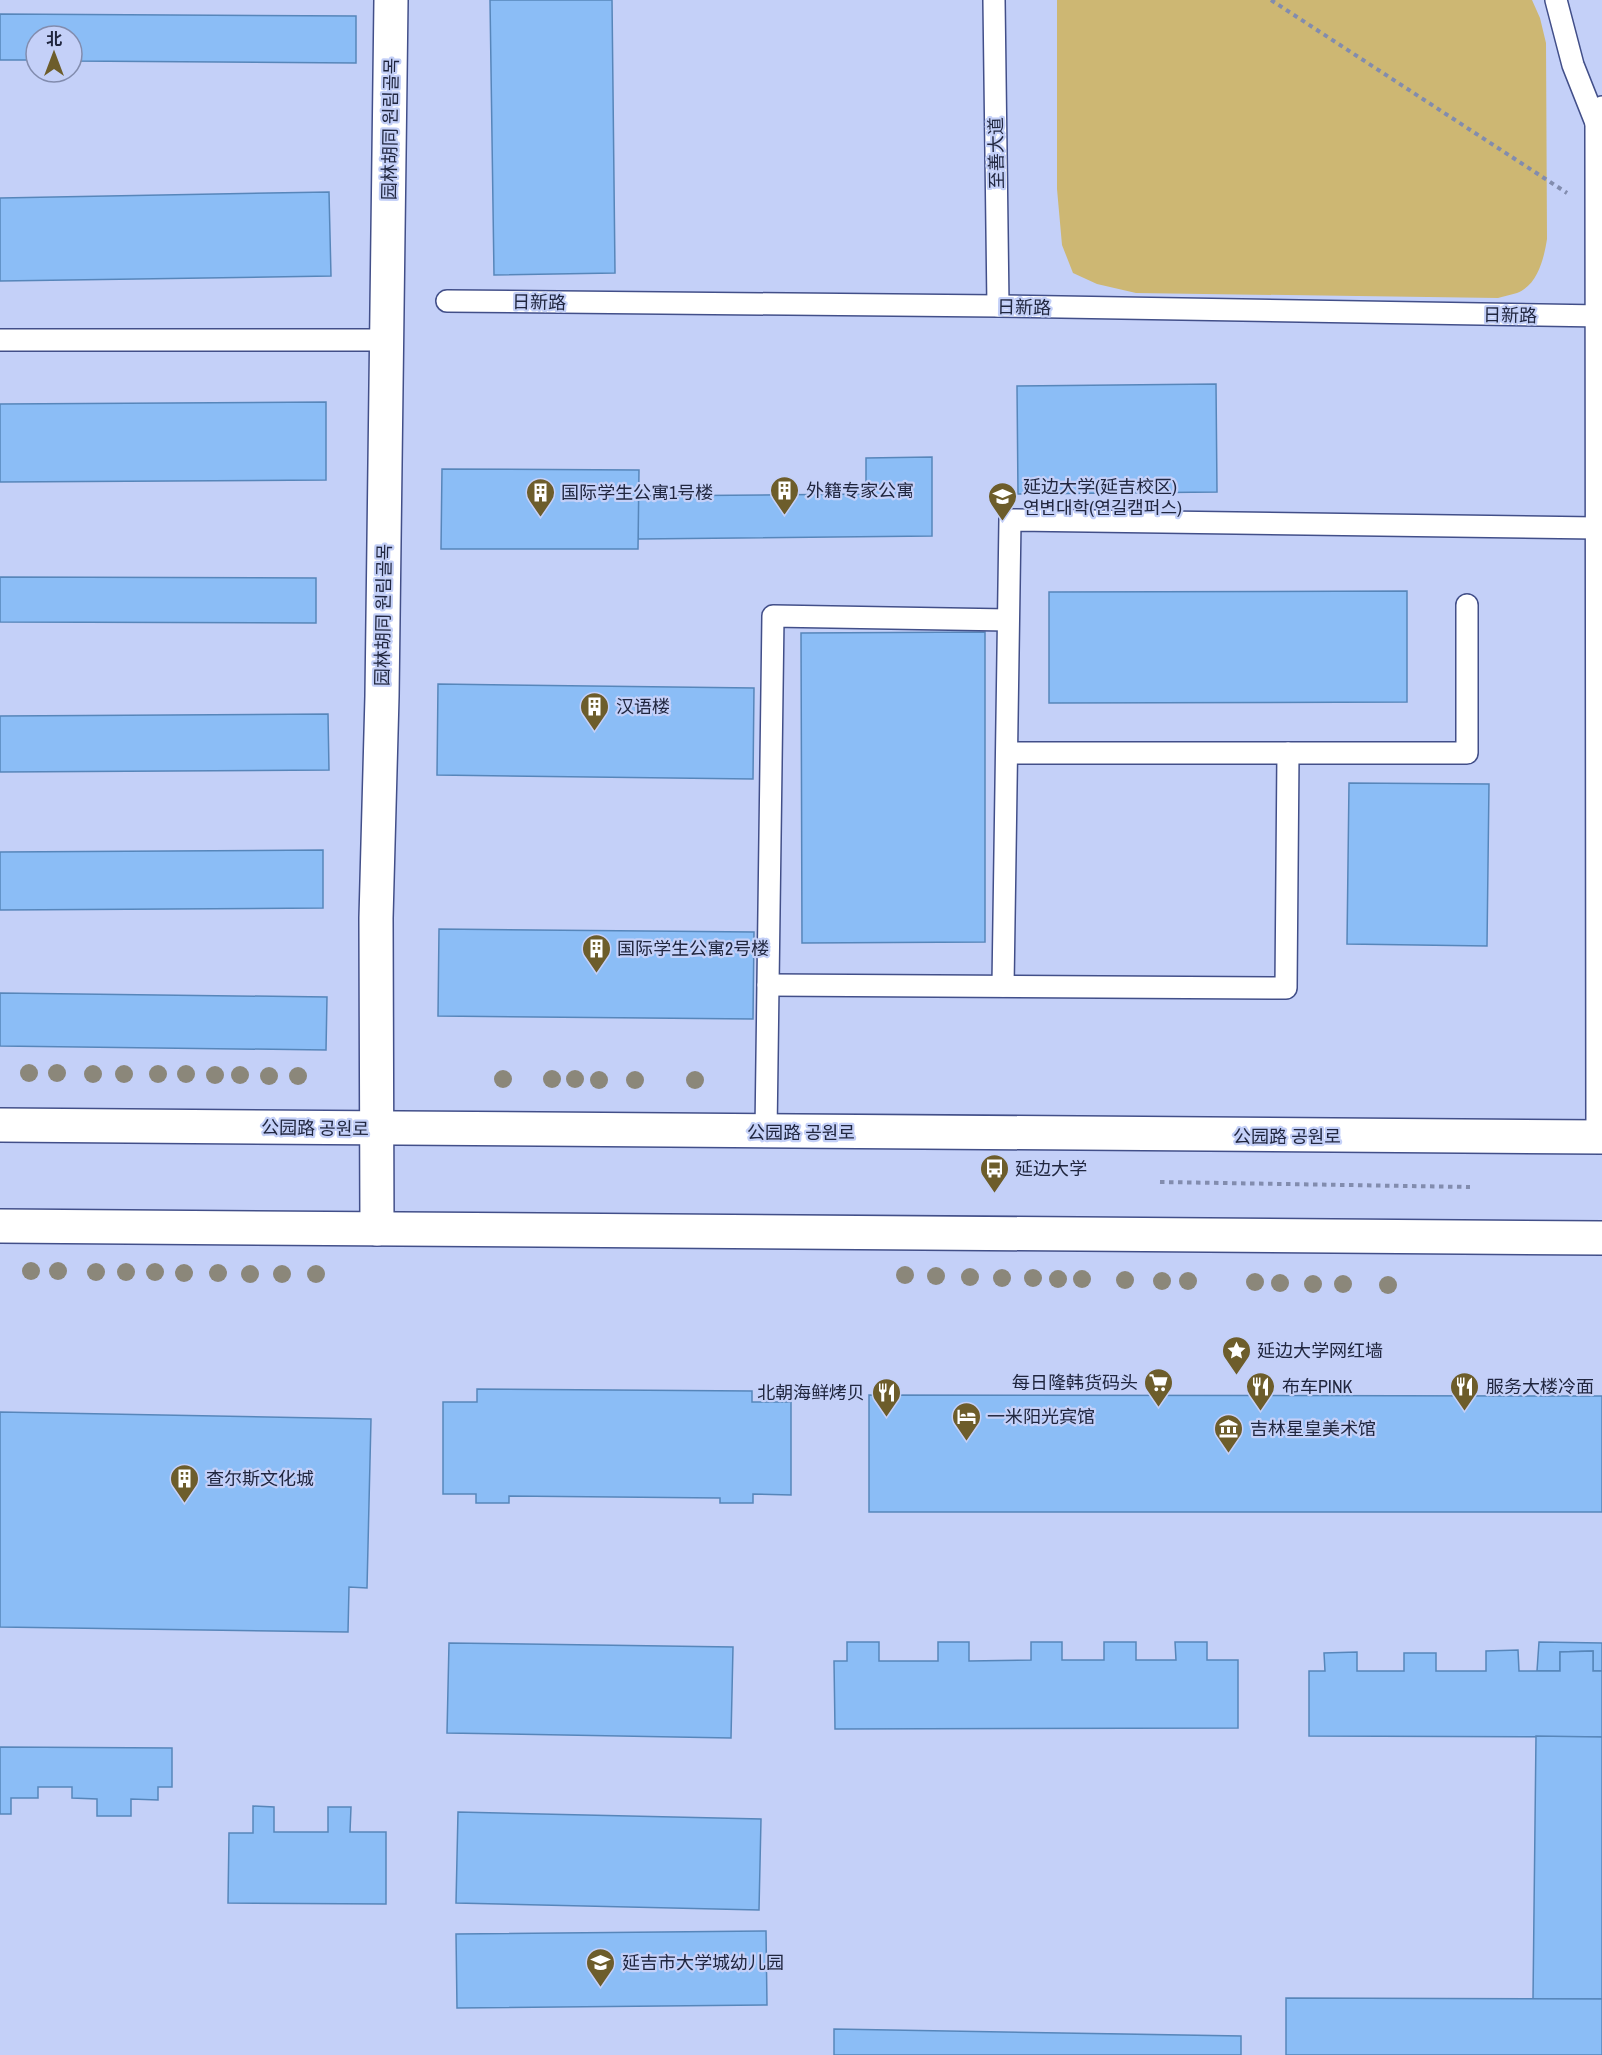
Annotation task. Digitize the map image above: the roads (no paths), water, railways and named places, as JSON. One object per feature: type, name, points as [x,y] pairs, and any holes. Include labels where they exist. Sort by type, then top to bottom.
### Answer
[{"type":"main road","name":"园林胡同 원림골목","points":[[377,1229],[376,918],[391,0]]},
{"type":"main road","name":"公园路 공원로","points":[[0,1125],[1599,1137]]},
{"type":"main road","points":[[0,1226],[1602,1238]]},
{"type":"lane","name":"至善大道","points":[[994,0],[999,306]]},
{"type":"lane","points":[[1556,0],[1574,65],[1599,115],[1596,528],[1599,1137]]},
{"type":"lane","name":"日新路","points":[[447,301],[999,306],[1599,316]]},
{"type":"lane","points":[[0,340],[387,340]]},
{"type":"lane","points":[[1003,986],[1010,520],[1596,528]]},
{"type":"lane","points":[[1007,753],[1467,753],[1467,605]]},
{"type":"lane","points":[[766,1132],[773,616],[1008,620]]},
{"type":"lane","points":[[768,985],[1286,988],[1288,753]]},
{"type":"place","name":"外籍专家公寓","points":[[785,516]]},
{"type":"place","name":"国际学生公寓1号楼","points":[[540,518]]},
{"type":"place","name":"延边大学(延吉校区) 연변대학(연길캠퍼스)","points":[[1002,522]]},
{"type":"place","name":"汉语楼","points":[[595,732]]},
{"type":"place","name":"国际学生公寓2号楼","points":[[596,974]]},
{"type":"place","name":"延边大学","points":[[994,1194]]},
{"type":"place","name":"延边大学网红墙","points":[[1236,1376]]},
{"type":"place","name":"每日隆韩货码头","points":[[1159,1408]]},
{"type":"place","name":"布车PINK","points":[[1261,1412]]},
{"type":"place","name":"服务大楼冷面","points":[[1465,1412]]},
{"type":"place","name":"北朝海鲜烤贝","points":[[886,1418]]},
{"type":"place","name":"一米阳光宾馆","points":[[966,1442]]},
{"type":"place","name":"吉林星皇美术馆","points":[[1229,1454]]},
{"type":"place","name":"查尔斯文化城","points":[[185,1504]]},
{"type":"place","name":"延吉市大学城幼儿园","points":[[601,1988]]}]
